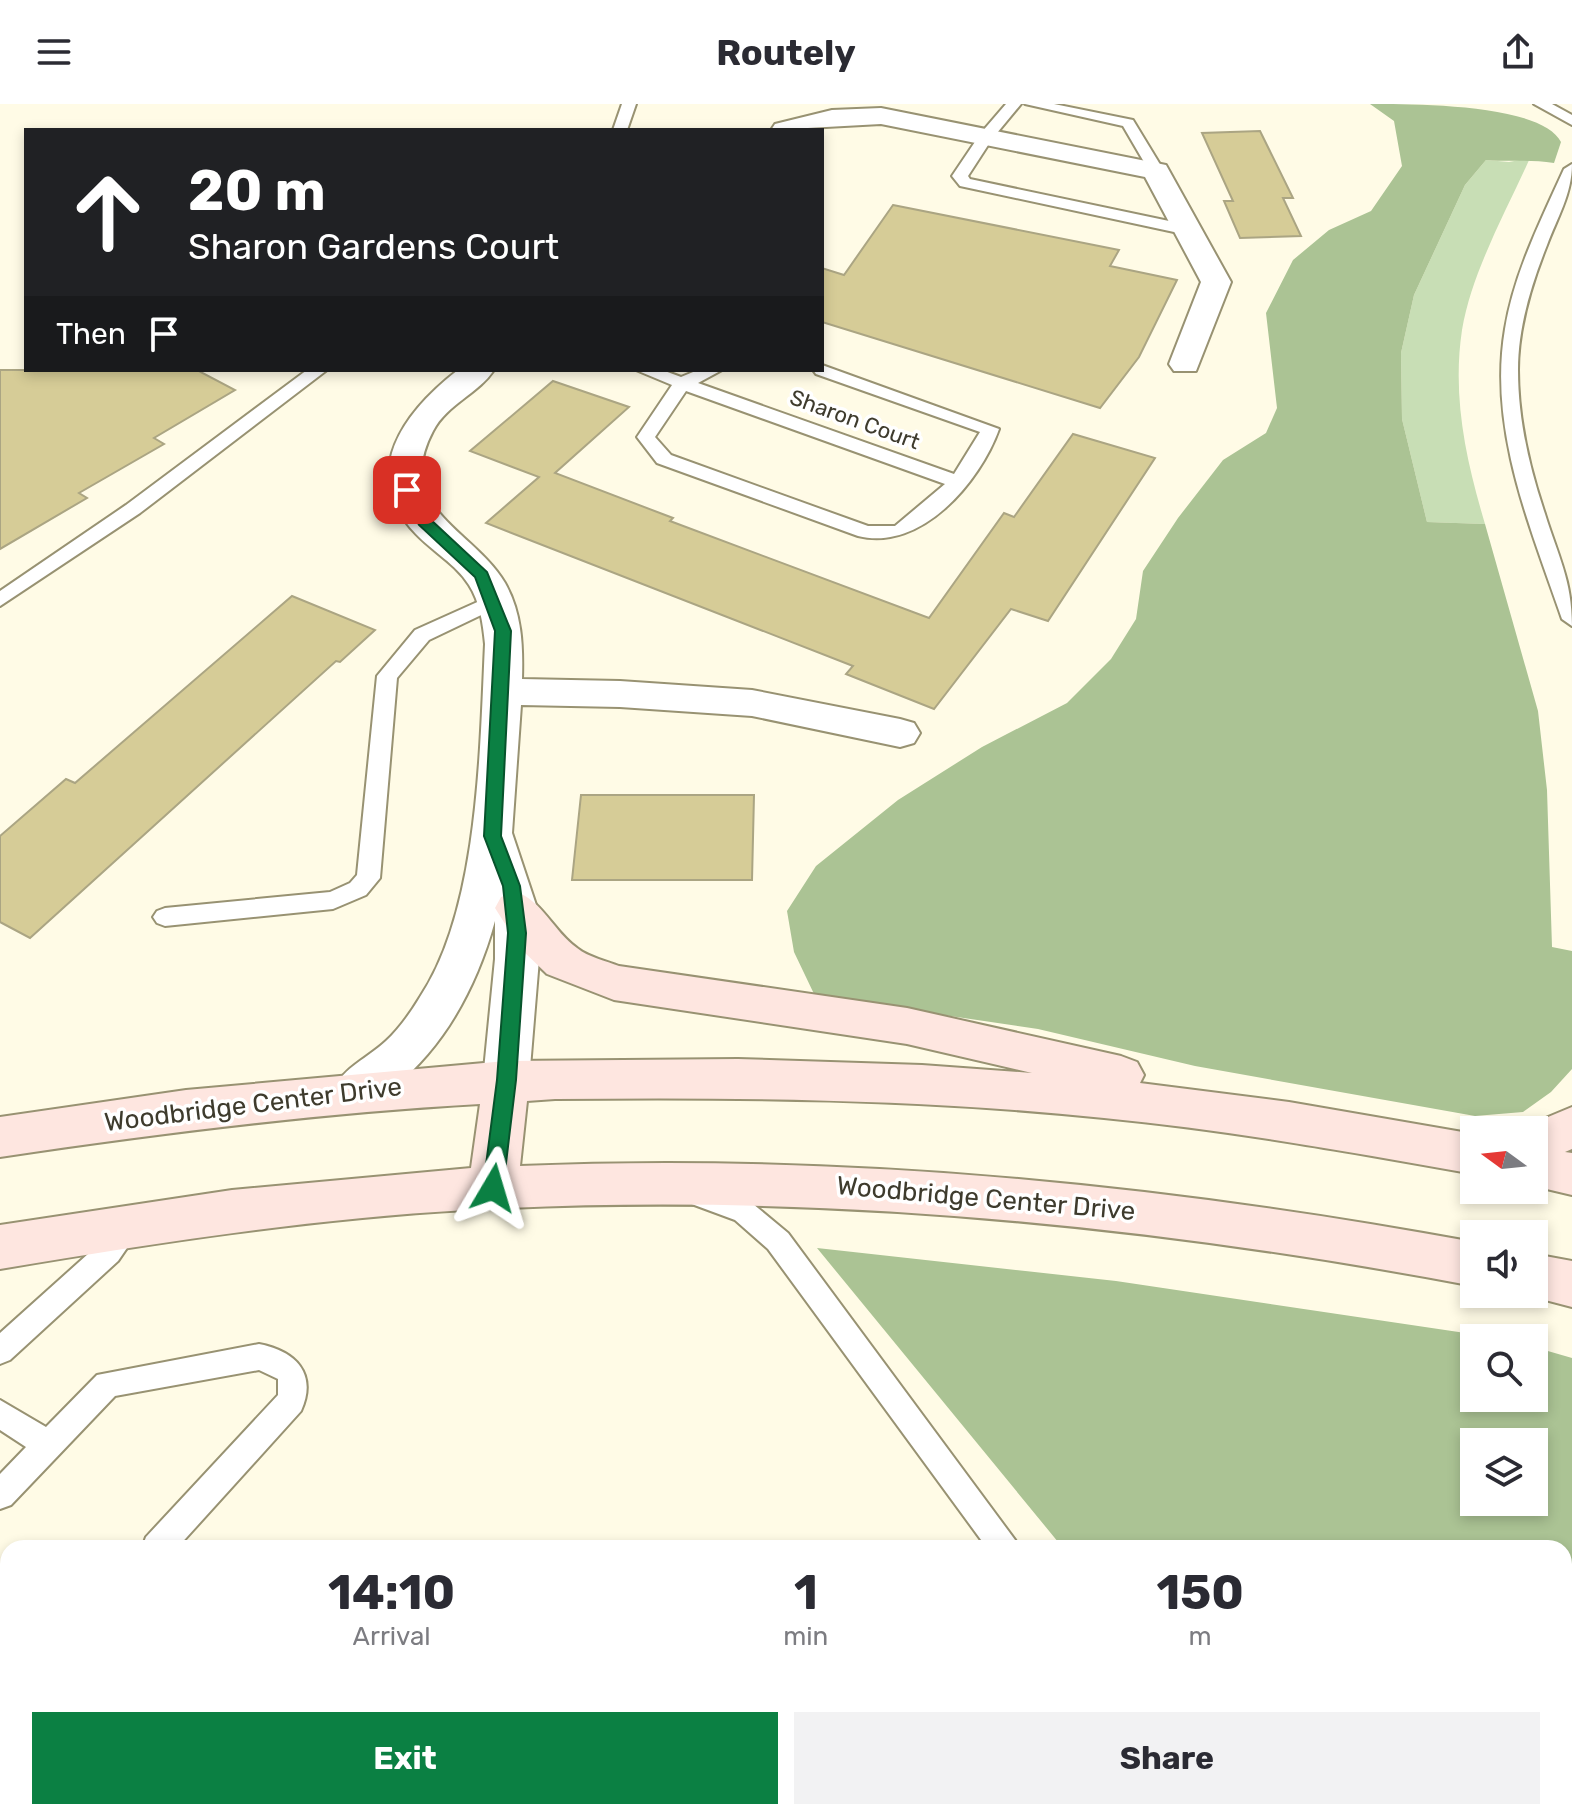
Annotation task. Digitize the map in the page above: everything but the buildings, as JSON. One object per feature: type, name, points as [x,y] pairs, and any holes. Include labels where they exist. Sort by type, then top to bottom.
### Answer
[{"type":"street","points":[[790,128],[811,120],[868,115],[1156,171],[1216,282],[1185,364]]},
{"type":"street","points":[[356,1090],[407,1054],[432,1020],[455,972],[475,912],[493,836],[503,631],[482,575],[425,522],[407,490],[405,456],[416,426],[444,396],[475,372]]},
{"type":"street","points":[[502,692],[620,694],[752,703],[900,733]]},
{"type":"street","points":[[493,836],[516,908],[517,959],[493,1188]]},
{"type":"street","points":[[516,908],[536,937],[563,962],[614,983],[947,1034],[1360,1133]]},
{"type":"street","name":"Woodbridge Center Drive","points":[[0,1137],[177,1110],[356,1090],[506,1080],[692,1075],[972,1085],[1168,1103],[1460,1150]]},
{"type":"street","points":[[1548,1138],[1572,1127]]},
{"type":"street","points":[[1548,1169],[1572,1174]]},
{"type":"street","name":"Woodbridge Center Drive","points":[[0,1247],[129,1226],[357,1198],[493,1188],[641,1183],[834,1185],[1014,1197],[1227,1222],[1460,1262]]},
{"type":"street","points":[[1548,1279],[1572,1284]]},
{"type":"lane","points":[[621,128],[629,104]]},
{"type":"lane","points":[[1014,104],[986,136],[960,176],[965,183],[1188,230]]},
{"type":"lane","points":[[1032,104],[1128,123],[1156,171]]},
{"type":"lane","points":[[1541,104],[1572,121]]},
{"type":"lane","points":[[1572,169],[1526,286],[1513,329],[1509,375],[1511,419],[1518,449],[1572,619]]},
{"type":"lane","points":[[708,372],[682,383],[646,437],[664,459],[865,532],[900,531],[958,482],[988,438],[990,429],[824,371]]},
{"type":"lane","points":[[0,600],[133,509],[315,372]]},
{"type":"lane","name":"Sharon Court","points":[[651,372],[958,482]]},
{"type":"lane","points":[[165,917],[333,900],[358,889],[368,878],[387,676],[422,635],[493,601]]},
{"type":"lane","points":[[641,1183],[721,1202],[744,1212],[778,1241],[1000,1540]]},
{"type":"lane","points":[[0,1351],[108,1253],[129,1226]]},
{"type":"lane","points":[[0,1495],[107,1384],[259,1357],[279,1360],[292,1374],[295,1386],[291,1401],[164,1540]]},
{"type":"lane","points":[[0,1414],[48,1445]]},
{"type":"green space","points":[[1370,104],[1446,106],[1504,113],[1549,129],[1561,142],[1554,163],[1486,160],[1465,185],[1414,295],[1401,353],[1402,419],[1427,522],[1485,524],[1538,711],[1547,790],[1552,947],[1572,951],[1572,1069],[1551,1092],[1523,1112],[1475,1116],[1195,1066],[1038,1029],[815,996],[794,952],[787,911],[816,866],[898,800],[982,747],[1067,703],[1111,659],[1136,619],[1143,571],[1178,518],[1223,460],[1266,433],[1277,408],[1266,313],[1293,260],[1329,230],[1371,211],[1402,166],[1394,121]]},
{"type":"green space","points":[[1530,158],[1473,286],[1462,330],[1460,404],[1472,476],[1485,524],[1427,522],[1402,419],[1401,353],[1414,295],[1465,185],[1486,160],[1509,162]]},
{"type":"green space","points":[[817,1248],[1116,1281],[1460,1332],[1460,1412],[1548,1412],[1548,1351],[1572,1358],[1572,1540],[1056,1540]]},
{"type":"route","points":[[407,490],[425,522],[482,575],[503,631],[493,836],[512,886],[516,908],[517,959],[493,1188]]}]
